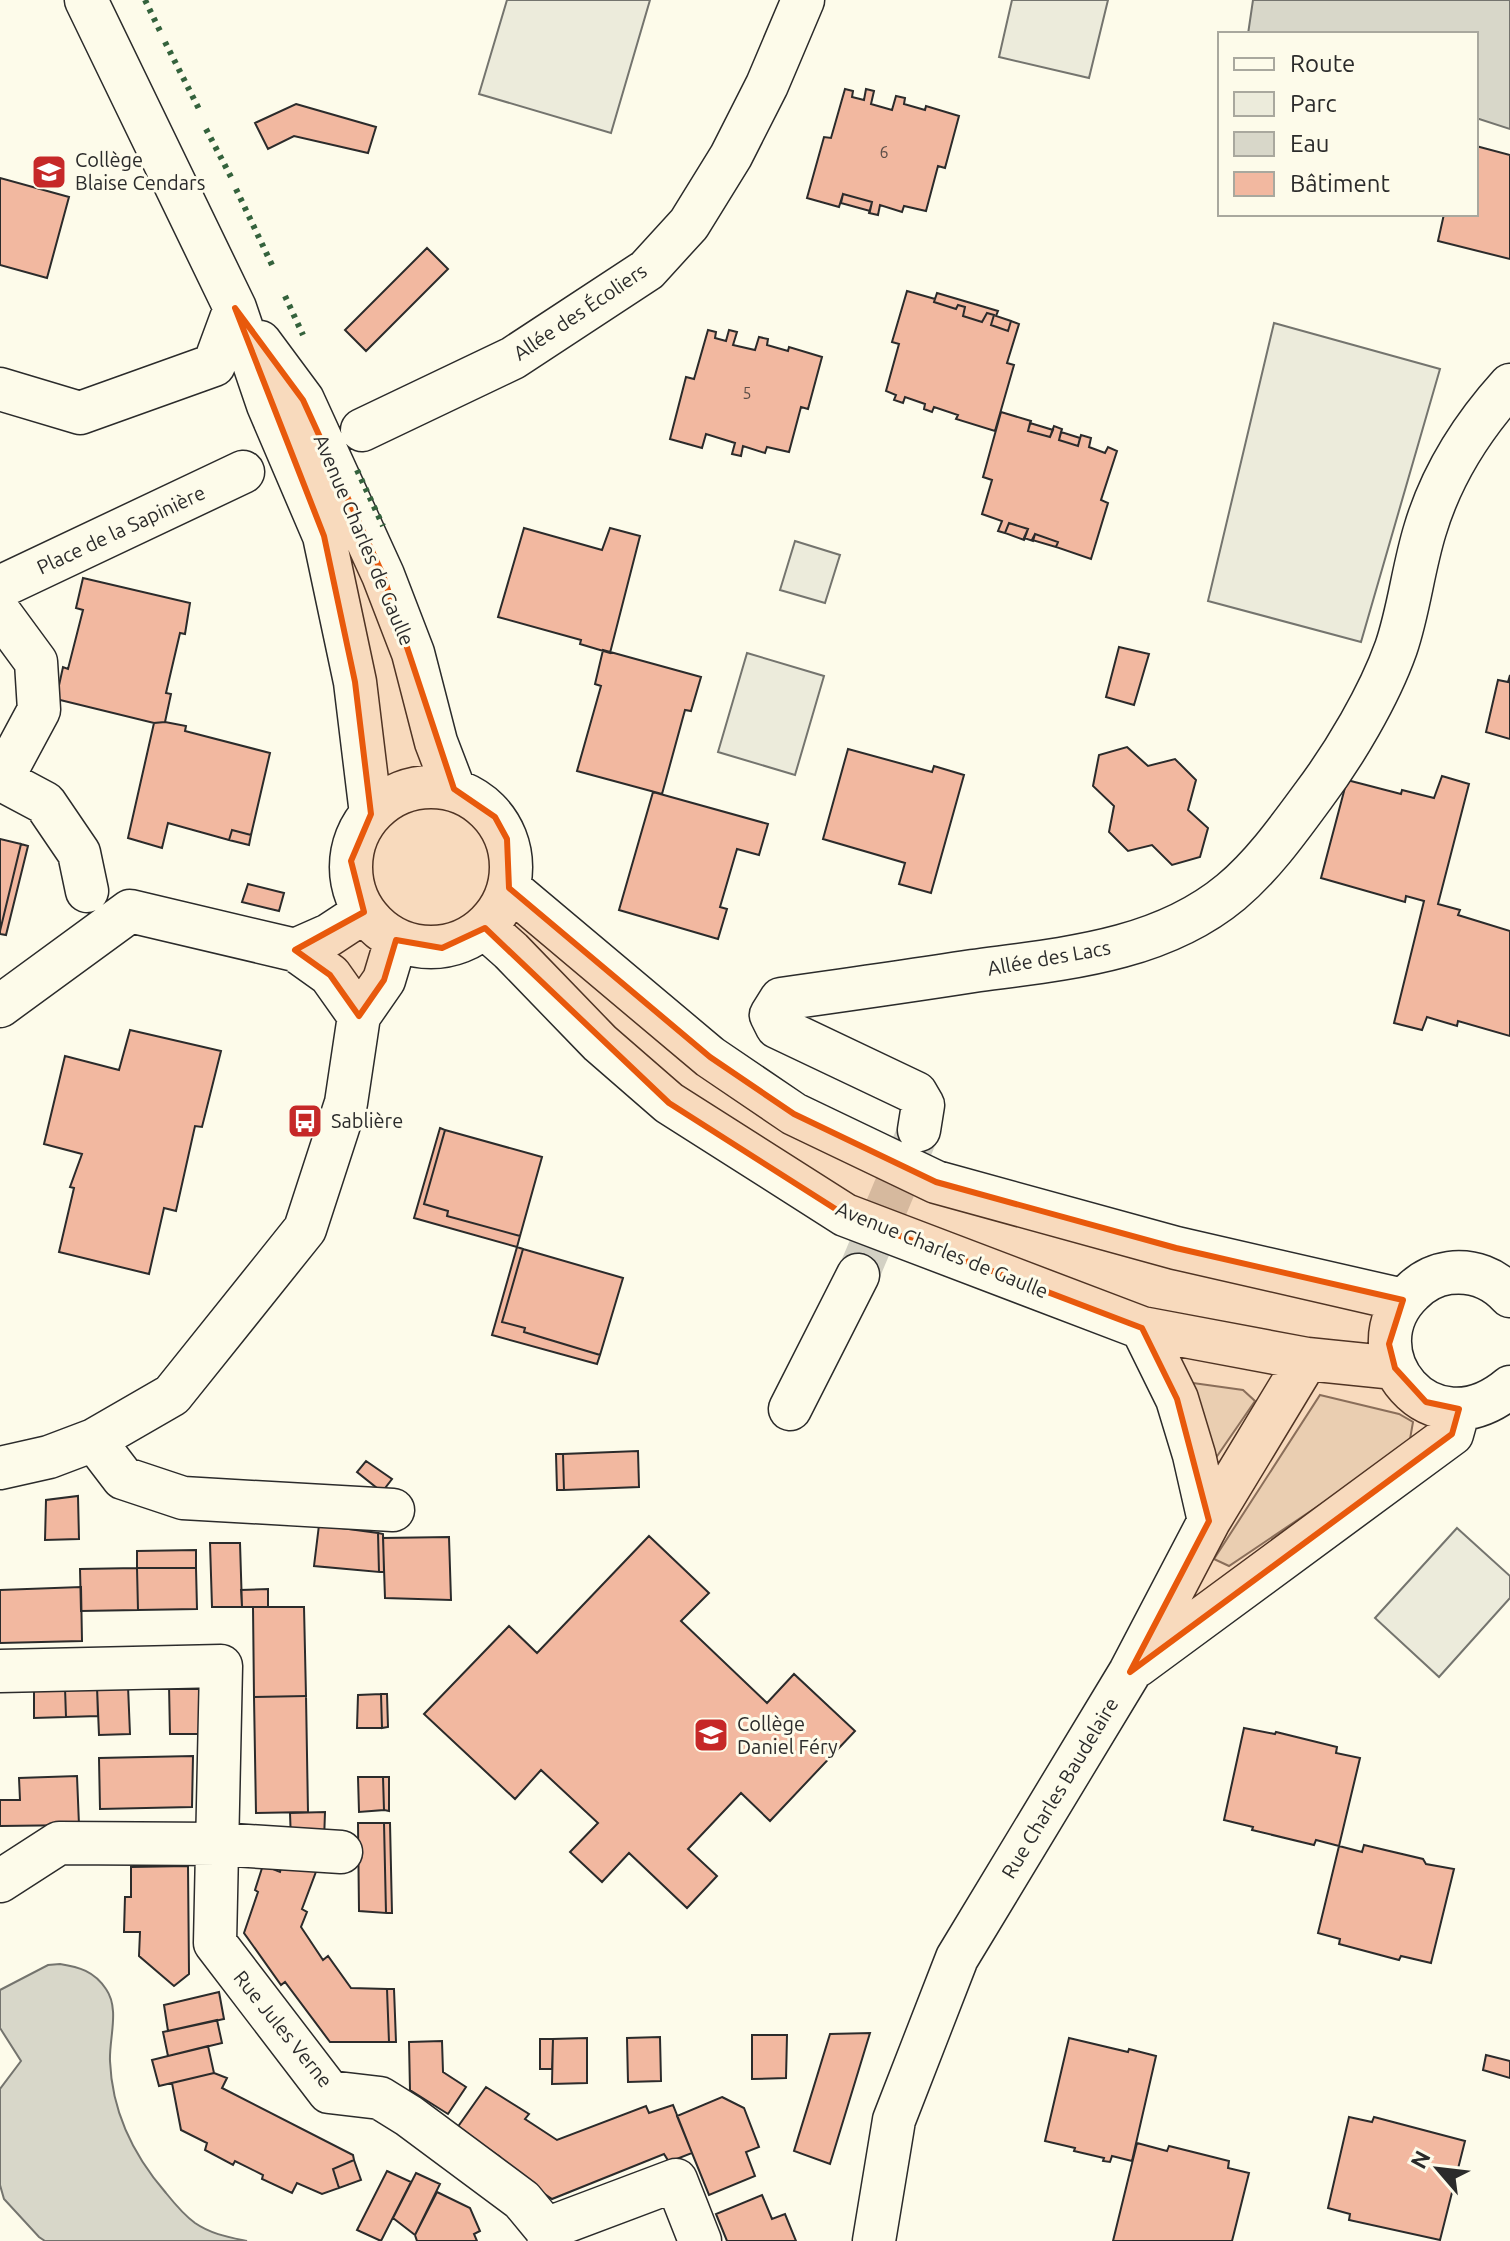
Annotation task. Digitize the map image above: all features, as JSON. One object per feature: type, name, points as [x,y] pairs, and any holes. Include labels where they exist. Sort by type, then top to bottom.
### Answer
[{"type":"street","name":"Avenue Charles de Gaulle","points":[[86,0],[235,308],[268,405],[324,536],[355,682],[371,814]]},
{"type":"street","name":"Allée des Écoliers","points":[[362,430],[513,358],[647,270],[689,224],[731,156],[767,85],[803,0]]},
{"type":"street","name":"Avenue Charles de Gaulle","points":[[235,308],[303,400],[383,575],[413,653],[436,742],[454,789]]},
{"type":"street","points":[[0,389],[80,413],[214,365],[235,308]]},
{"type":"street","name":"Allée des Lacs","points":[[919,1130],[923,1105],[916,1093],[777,1027],[771,1015],[781,999],[1084,956],[1136,941],[1187,921],[1230,893],[1276,846],[1326,779],[1378,690],[1396,647],[1425,529],[1448,473],[1476,425],[1510,385]]},
{"type":"street","name":"Place de la Sapinière","points":[[0,587],[243,472]]},
{"type":"street","points":[[0,613],[36,662],[39,710],[1,779],[45,803],[79,853],[87,891]]},
{"type":"street","points":[[432,786],[454,789],[477,800],[495,817],[504,834],[512,863],[509,888],[500,910],[485,928],[467,940],[442,948],[418,948],[378,929],[364,912],[353,888],[351,861],[357,836],[371,814],[388,799],[409,790],[432,786]]},
{"type":"street","points":[[509,888],[710,1057],[794,1114],[936,1182],[1176,1248],[1403,1300]]},
{"type":"street","points":[[0,1006],[130,911],[295,950],[330,975],[359,1016]]},
{"type":"street","points":[[295,950],[329,935],[364,912]]},
{"type":"street","name":"Avenue Charles de Gaulle","points":[[485,928],[600,1043],[669,1103],[845,1215],[1142,1328],[1307,1359],[1395,1368]]},
{"type":"street","points":[[0,1468],[49,1457],[94,1440],[172,1395],[305,1229],[346,1103],[359,1016],[384,980],[396,940]]},
{"type":"street","points":[[1493,1402],[1448,1409],[1426,1402],[1407,1387],[1395,1368],[1389,1344],[1393,1321],[1403,1300],[1420,1284],[1440,1275],[1462,1272],[1483,1276],[1507,1290]]},
{"type":"street","points":[[790,1409],[858,1275]]},
{"type":"street","points":[[1142,1328],[1177,1399],[1209,1521]]},
{"type":"street","name":"Rue Charles Baudelaire","points":[[874,2241],[894,2120],[957,1958],[1130,1672],[1209,1521],[1307,1359]]},
{"type":"street","points":[[1130,1672],[1493,1402]]},
{"type":"street","points":[[94,1440],[123,1478],[183,1498],[393,1510]]},
{"type":"street","name":"Rue Jules Verne","points":[[0,1671],[221,1666],[215,1943],[329,2092],[380,2098],[409,2116],[522,2200],[548,2235]]},
{"type":"street","points":[[0,1881],[59,1843],[218,1844],[341,1852]]},
{"type":"street","points":[[548,2235],[676,2180],[700,2241]]},
{"type":"highlighted area","points":[[235,308],[303,400],[383,575],[454,789],[495,817],[507,839],[509,888],[710,1057],[794,1114],[936,1182],[1176,1248],[1403,1300],[1389,1344],[1395,1368],[1426,1402],[1459,1409],[1452,1434],[1130,1672],[1209,1521],[1177,1399],[1142,1328],[845,1215],[669,1103],[485,928],[442,948],[396,940],[384,980],[359,1016],[330,975],[295,950],[364,912],[351,861],[371,814],[355,682],[324,536]]},
{"type":"green space","points":[[507,0],[650,0],[611,133],[479,94]]},
{"type":"green space","points":[[1012,0],[1108,0],[1089,78],[999,57]]},
{"type":"green space","points":[[1274,323],[1440,369],[1361,642],[1208,601]]},
{"type":"green space","points":[[795,541],[840,555],[825,603],[780,590]]},
{"type":"green space","points":[[747,653],[824,676],[795,775],[718,752]]},
{"type":"green space","points":[[1193,1383],[1243,1390],[1255,1401],[1211,1465],[1187,1392]]},
{"type":"green space","points":[[1320,1395],[1399,1414],[1413,1422],[1409,1445],[1229,1566],[1214,1559]]},
{"type":"green space","points":[[1457,1528],[1510,1576],[1510,1598],[1439,1677],[1375,1618]]},
{"type":"water","points":[[1253,0],[1510,0],[1510,129],[1478,119],[1478,32],[1248,32]]},
{"type":"water","points":[[60,1964],[91,1974],[110,1997],[113,2015],[110,2061],[115,2098],[126,2132],[154,2179],[195,2223],[213,2232],[247,2241],[45,2241],[4,2199],[0,2185],[0,2089],[21,2061],[0,2028],[0,1990],[48,1965]]},
{"type":"building","points":[[845,89],[853,91],[852,97],[864,100],[866,89],[874,91],[871,104],[892,110],[896,96],[905,98],[904,104],[925,110],[926,106],[959,116],[945,168],[938,166],[926,211],[904,206],[902,212],[880,205],[878,215],[869,213],[872,202],[843,194],[839,207],[807,198],[824,137],[831,138]]},
{"type":"building","points":[[296,104],[376,127],[368,153],[294,136],[268,149],[255,123]]},
{"type":"building","points":[[1478,147],[1510,155],[1510,259],[1438,241],[1444,216],[1478,216]]},
{"type":"building","points":[[0,178],[69,197],[47,278],[0,265]]},
{"type":"building","points":[[843,194],[872,202],[870,211],[841,203]]},
{"type":"building","points":[[427,248],[448,269],[366,351],[345,330]]},
{"type":"building","points":[[907,291],[956,309],[958,305],[965,307],[963,316],[982,322],[987,313],[994,315],[991,325],[1008,331],[1011,321],[1019,324],[1007,363],[1014,365],[995,431],[956,419],[958,415],[934,407],[932,412],[924,409],[925,404],[905,397],[903,403],[894,400],[896,395],[886,391],[899,344],[892,342]]},
{"type":"building","points":[[937,293],[998,311],[996,316],[1011,321],[1008,331],[991,325],[994,315],[987,313],[982,322],[963,316],[965,307],[958,305],[956,309],[934,302]]},
{"type":"building","points":[[708,330],[716,332],[715,338],[726,341],[729,330],[737,332],[733,345],[755,350],[759,337],[768,339],[767,345],[788,351],[789,347],[822,357],[808,409],[801,407],[789,452],[767,447],[765,453],[743,446],[741,456],[732,454],[735,443],[706,434],[702,448],[670,439],[686,377],[694,379]]},
{"type":"building","points":[[1001,412],[1031,421],[1028,431],[1050,437],[1054,426],[1062,429],[1059,440],[1078,446],[1081,435],[1091,438],[1089,447],[1105,453],[1108,447],[1117,451],[1101,500],[1108,503],[1091,559],[1056,547],[1058,542],[1035,534],[1033,541],[1024,538],[1028,529],[1009,523],[1005,533],[998,531],[1002,521],[982,514],[992,480],[983,477]]},
{"type":"building","points":[[1030,423],[1053,430],[1050,437],[1028,431]]},
{"type":"building","points":[[1061,432],[1080,438],[1078,446],[1059,440]]},
{"type":"building","points":[[1009,523],[1028,529],[1024,540],[1005,533]]},
{"type":"building","points":[[524,528],[602,550],[610,528],[640,536],[610,653],[580,644],[581,640],[498,617]]},
{"type":"building","points":[[1035,534],[1058,542],[1056,547],[1032,540]]},
{"type":"building","points":[[83,578],[190,603],[185,634],[180,633],[166,693],[171,694],[165,722],[154,723],[56,699],[63,667],[68,669],[83,610],[76,608]]},
{"type":"building","points":[[1119,647],[1149,654],[1134,705],[1106,697]]},
{"type":"building","points":[[603,650],[701,677],[691,711],[685,710],[662,794],[577,771],[601,686],[595,684]]},
{"type":"building","points":[[1510,675],[1510,739],[1486,732],[1498,680],[1508,682]]},
{"type":"building","points":[[154,723],[186,726],[185,731],[270,753],[251,835],[232,830],[229,840],[168,823],[162,848],[128,838]]},
{"type":"building","points":[[1127,747],[1148,766],[1175,759],[1196,780],[1188,810],[1208,828],[1200,857],[1172,865],[1152,845],[1128,851],[1109,832],[1114,806],[1093,786],[1099,755]]},
{"type":"building","points":[[848,749],[932,772],[934,766],[964,775],[931,893],[899,884],[905,863],[823,839]]},
{"type":"building","points":[[1442,776],[1469,784],[1438,904],[1460,910],[1458,915],[1510,931],[1510,1036],[1458,1021],[1457,1026],[1427,1017],[1422,1030],[1394,1023],[1424,901],[1406,896],[1405,902],[1321,878],[1347,780],[1401,794],[1402,790],[1434,798]]},
{"type":"building","points":[[653,792],[768,824],[759,855],[737,849],[720,907],[727,909],[718,939],[619,910]]},
{"type":"building","points":[[232,830],[251,835],[249,845],[229,840]]},
{"type":"building","points":[[0,839],[21,844],[0,931]]},
{"type":"building","points":[[21,844],[28,846],[6,935],[0,934],[0,931]]},
{"type":"building","points":[[248,884],[284,893],[279,911],[242,902]]},
{"type":"building","points":[[130,1030],[221,1051],[202,1127],[195,1126],[176,1211],[164,1208],[149,1274],[59,1252],[74,1188],[70,1187],[82,1154],[44,1144],[65,1056],[119,1070]]},
{"type":"building","points":[[440,1128],[445,1130],[424,1204],[448,1211],[447,1216],[520,1236],[517,1247],[414,1218]]},
{"type":"building","points":[[445,1130],[542,1157],[520,1236],[447,1216],[448,1211],[424,1204]]},
{"type":"building","points":[[517,1247],[523,1249],[502,1322],[525,1328],[524,1332],[600,1355],[597,1364],[492,1335]]},
{"type":"building","points":[[523,1249],[623,1278],[600,1355],[524,1332],[525,1328],[502,1322]]},
{"type":"building","points":[[638,1451],[639,1487],[564,1490],[563,1454]]},
{"type":"building","points":[[556,1454],[563,1454],[564,1490],[557,1490]]},
{"type":"building","points":[[366,1461],[392,1479],[382,1492],[357,1472]]},
{"type":"building","points":[[78,1496],[79,1539],[45,1540],[46,1500]]},
{"type":"building","points":[[319,1525],[378,1533],[379,1572],[314,1566]]},
{"type":"building","points":[[378,1533],[383,1534],[384,1572],[379,1572]]},
{"type":"building","points":[[649,1536],[709,1593],[681,1621],[767,1703],[794,1674],[855,1731],[770,1821],[741,1793],[688,1849],[717,1876],[687,1908],[629,1853],[602,1882],[570,1852],[598,1823],[541,1770],[515,1799],[424,1714],[509,1626],[537,1653]]},
{"type":"building","points":[[449,1537],[451,1600],[385,1598],[383,1538]]},
{"type":"building","points":[[210,1543],[240,1543],[242,1607],[212,1607]]},
{"type":"building","points":[[196,1550],[196,1568],[137,1568],[137,1551]]},
{"type":"building","points":[[137,1568],[138,1610],[81,1611],[80,1569]]},
{"type":"building","points":[[137,1568],[196,1568],[197,1609],[138,1610]]},
{"type":"building","points":[[81,1587],[82,1641],[0,1643],[0,1590]]},
{"type":"building","points":[[268,1589],[268,1607],[242,1607],[241,1590]]},
{"type":"building","points":[[253,1607],[304,1607],[306,1696],[254,1697]]},
{"type":"building","points":[[200,1684],[201,1734],[170,1734],[169,1685]]},
{"type":"building","points":[[128,1686],[130,1734],[99,1735],[97,1687]]},
{"type":"building","points":[[97,1687],[98,1716],[66,1717],[65,1688]]},
{"type":"building","points":[[65,1688],[66,1717],[34,1718],[34,1689]]},
{"type":"building","points":[[381,1694],[382,1728],[357,1728],[358,1695]]},
{"type":"building","points":[[381,1694],[387,1694],[388,1727],[382,1728]]},
{"type":"building","points":[[306,1696],[308,1812],[256,1813],[254,1697]]},
{"type":"building","points":[[1244,1728],[1276,1732],[1337,1747],[1336,1753],[1360,1758],[1339,1846],[1316,1840],[1314,1845],[1224,1820]]},
{"type":"building","points":[[193,1756],[192,1807],[100,1809],[99,1758]]},
{"type":"building","points":[[77,1776],[79,1825],[0,1826],[0,1800],[20,1800],[19,1778]]},
{"type":"building","points":[[358,1777],[383,1777],[384,1810],[359,1812]]},
{"type":"building","points":[[383,1777],[389,1777],[389,1811],[384,1810]]},
{"type":"building","points":[[325,1812],[324,1841],[291,1841],[290,1813]]},
{"type":"building","points":[[358,1823],[384,1823],[386,1913],[359,1911]]},
{"type":"building","points":[[384,1823],[390,1823],[392,1913],[386,1913]]},
{"type":"building","points":[[1364,1845],[1454,1869],[1431,1963],[1401,1956],[1399,1960],[1339,1944],[1340,1939],[1318,1933],[1339,1846],[1362,1852]]},
{"type":"building","points":[[284,1857],[317,1869],[302,1909],[307,1912],[301,1927],[323,1960],[328,1956],[351,1988],[387,1989],[389,2042],[330,2042],[285,1982],[281,1985],[244,1933],[258,1892],[255,1890],[263,1865],[280,1872]]},
{"type":"building","points":[[188,1866],[189,1974],[174,1986],[139,1956],[140,1932],[124,1932],[125,1897],[131,1897],[131,1867]]},
{"type":"building","points":[[387,1989],[394,1989],[396,2042],[389,2042]]},
{"type":"building","points":[[219,1992],[224,2019],[168,2031],[164,2005]]},
{"type":"building","points":[[217,2020],[222,2043],[168,2056],[163,2032]]},
{"type":"building","points":[[870,2033],[830,2164],[794,2151],[830,2034]]},
{"type":"building","points":[[752,2035],[787,2035],[786,2078],[752,2079]]},
{"type":"building","points":[[660,2037],[661,2081],[628,2082],[627,2038]]},
{"type":"building","points":[[587,2038],[587,2083],[552,2084],[553,2039]]},
{"type":"building","points":[[1069,2038],[1156,2056],[1132,2161],[1112,2156],[1110,2162],[1103,2161],[1104,2158],[1074,2151],[1075,2148],[1045,2141]]},
{"type":"building","points":[[540,2039],[553,2039],[552,2069],[540,2069]]},
{"type":"building","points":[[442,2041],[443,2072],[466,2087],[448,2114],[410,2090],[409,2042]]},
{"type":"building","points":[[208,2046],[214,2073],[159,2086],[152,2060]]},
{"type":"building","points":[[1486,2055],[1510,2061],[1510,2078],[1483,2070]]},
{"type":"building","points":[[214,2073],[227,2078],[222,2088],[353,2155],[354,2160],[333,2169],[339,2188],[322,2194],[297,2183],[292,2193],[262,2179],[263,2175],[235,2161],[233,2165],[205,2150],[207,2143],[181,2130],[172,2083]]},
{"type":"building","points":[[486,2087],[529,2114],[525,2119],[557,2140],[646,2106],[649,2113],[673,2105],[692,2153],[669,2162],[664,2154],[552,2199],[498,2162],[500,2157],[457,2128]]},
{"type":"building","points":[[722,2097],[744,2108],[759,2147],[746,2152],[755,2176],[709,2195],[677,2116]]},
{"type":"building","points":[[1349,2117],[1372,2122],[1374,2117],[1465,2141],[1440,2240],[1349,2220],[1350,2214],[1328,2208]]},
{"type":"building","points":[[1137,2143],[1167,2151],[1169,2146],[1229,2161],[1228,2168],[1249,2173],[1232,2241],[1113,2241]]},
{"type":"building","points":[[354,2160],[361,2180],[339,2188],[333,2169]]},
{"type":"building","points":[[387,2171],[411,2182],[381,2241],[357,2230]]},
{"type":"building","points":[[416,2173],[440,2184],[415,2235],[393,2218]]},
{"type":"building","points":[[437,2192],[470,2208],[480,2231],[474,2234],[477,2241],[417,2241],[415,2235]]},
{"type":"building","points":[[762,2195],[772,2219],[785,2214],[796,2241],[727,2241],[716,2214]]},
{"type":"tunnel","points":[[858,1275],[918,1132]]},
{"type":"hedge","points":[[145,0],[160,31]]},
{"type":"hedge","points":[[165,42],[200,111]]},
{"type":"hedge","points":[[206,129],[231,177]]},
{"type":"hedge","points":[[236,189],[272,265]]},
{"type":"hedge","points":[[285,296],[303,335]]},
{"type":"hedge","points":[[357,470],[383,526]]},
{"type":"place","name":"Collège Blaise Cendars","points":[[49,172]]},
{"type":"place","name":"Sablière","points":[[305,1121]]},
{"type":"place","name":"Collège Daniel Féry","points":[[711,1735]]}]
